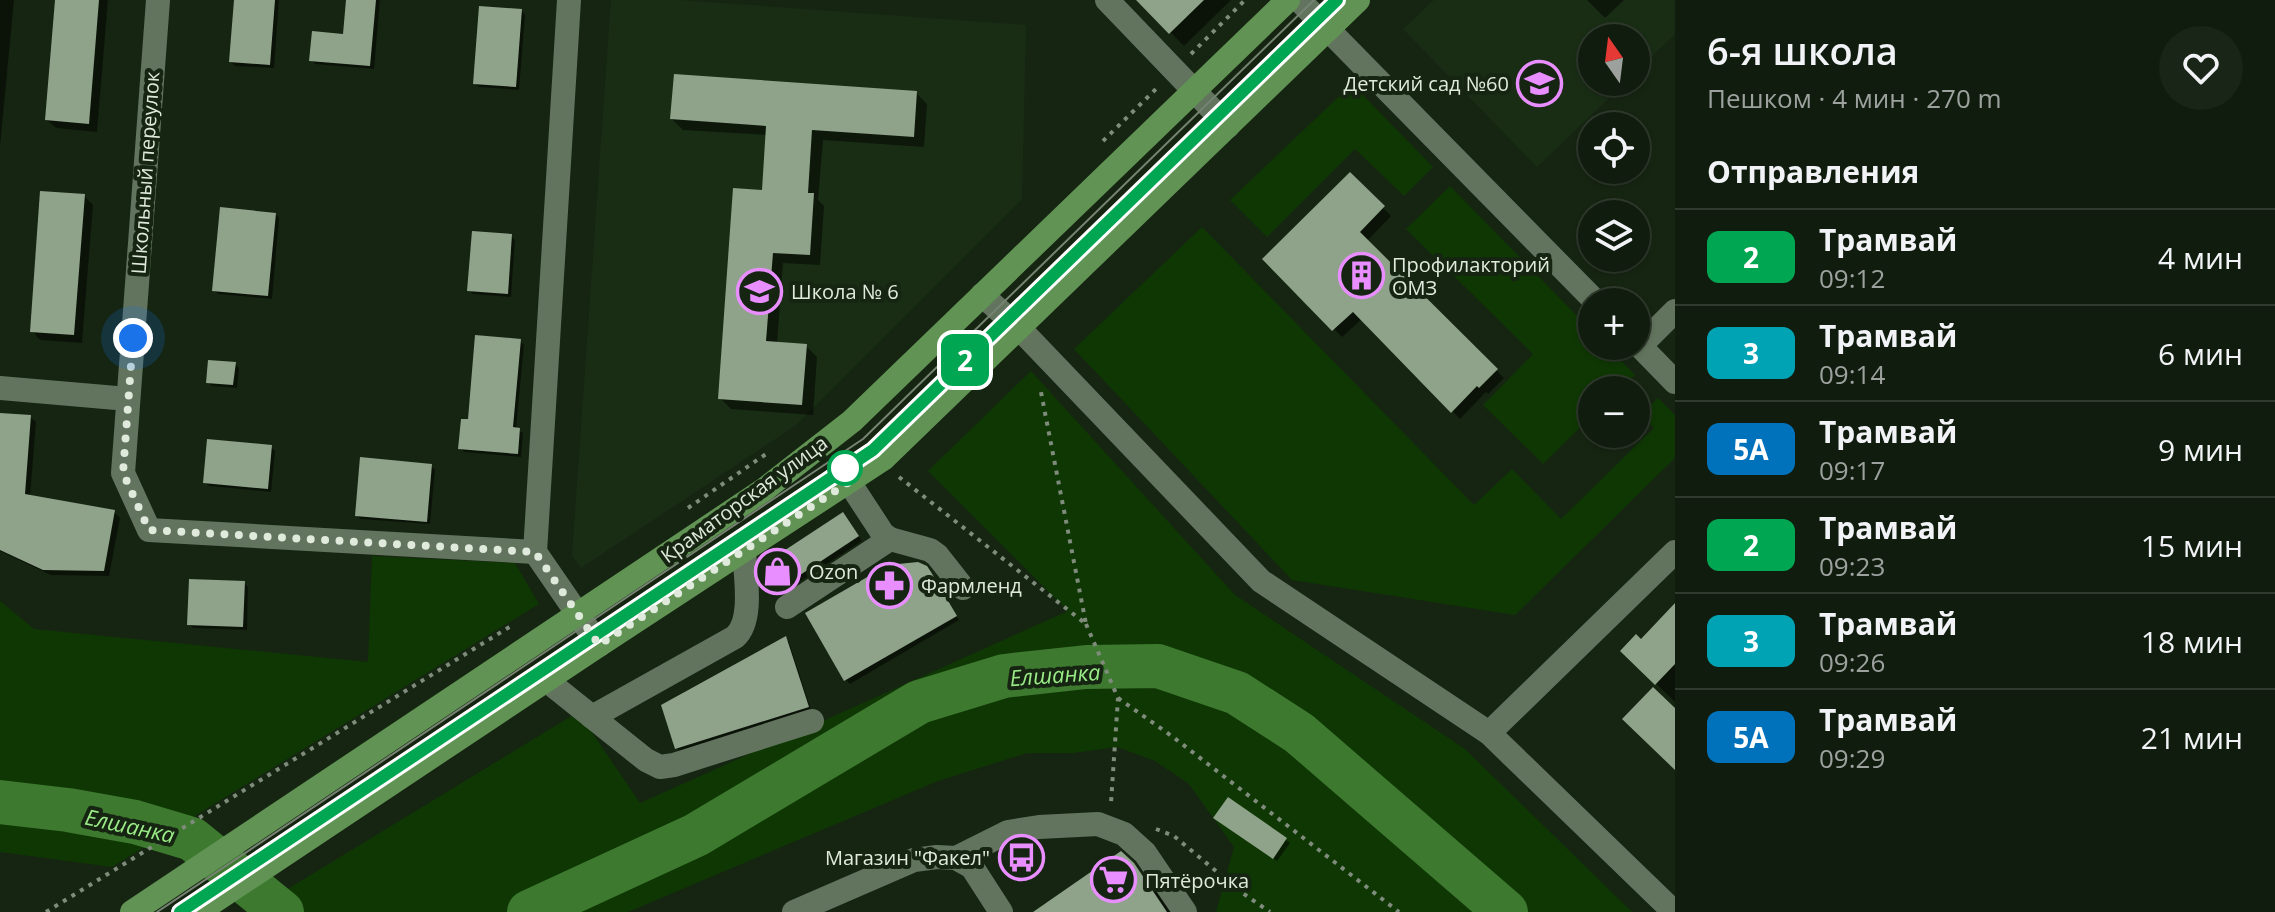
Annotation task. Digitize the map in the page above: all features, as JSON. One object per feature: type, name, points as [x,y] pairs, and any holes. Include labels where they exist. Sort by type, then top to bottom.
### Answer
[{"type":"main road","name":"Краматорская улица","points":[[132,912],[765,489],[852,421],[1288,0]]},
{"type":"main road","name":"Краматорская улица","points":[[198,912],[883,459],[1358,0]]},
{"type":"street","name":"Школьный переулок","points":[[158,0],[123,473],[149,530],[535,552]]},
{"type":"street","points":[[569,0],[535,552],[599,645]]},
{"type":"street","points":[[1107,0],[1228,126]]},
{"type":"street","points":[[1299,0],[1582,288]]},
{"type":"street","points":[[982,295],[1019,328],[1261,581],[1489,733],[1674,912]]},
{"type":"street","points":[[1650,333],[1675,311]]},
{"type":"street","points":[[1650,356],[1675,382]]},
{"type":"street","points":[[0,388],[128,399]]},
{"type":"street","points":[[849,482],[883,534],[890,539],[930,550],[963,588]]},
{"type":"street","points":[[787,607],[890,539]]},
{"type":"street","points":[[592,717],[740,632],[746,616],[744,550]]},
{"type":"street","points":[[1489,733],[1675,552]]},
{"type":"street","points":[[546,680],[646,760],[660,767],[812,721]]},
{"type":"street","points":[[956,858],[1008,832],[1098,824],[1124,834],[1145,853],[1185,912]]},
{"type":"street","points":[[794,912],[914,860],[937,857],[956,858],[972,867],[1001,912]]},
{"type":"path","points":[[1096,148],[1245,0]]},
{"type":"path","points":[[1040,388],[1086,624],[1118,698],[1109,828],[1146,826],[1174,836],[1270,912]]},
{"type":"path","points":[[682,513],[773,450]]},
{"type":"path","points":[[896,475],[1086,624]]},
{"type":"path","points":[[46,912],[482,645]]},
{"type":"path","points":[[1118,698],[1399,912]]},
{"type":"shaded area","name":"Школа № 6","points":[[611,0],[679,0],[1026,25],[1022,199],[795,426],[581,568],[572,556]]},
{"type":"shaded area","name":"Детский сад №60","points":[[1434,0],[1675,0],[1675,34],[1650,58],[1650,24],[1578,24],[1578,96],[1611,96],[1595,112],[1578,112],[1578,128],[1537,167],[1403,29]]},
{"type":"green space","points":[[1352,84],[1433,167],[1404,196],[1355,149],[1267,237],[1230,200]]},
{"type":"green space","points":[[1450,186],[1578,317],[1578,360],[1621,360],[1635,375],[1578,376],[1578,430],[1543,464],[1483,405],[1533,354],[1406,229]]},
{"type":"green space","points":[[1202,227],[1474,505],[1512,469],[1561,519],[1634,448],[1650,448],[1650,432],[1654,428],[1650,424],[1650,406],[1658,398],[1675,415],[1675,458],[1515,615],[1292,580],[1074,349]]},
{"type":"green space","points":[[1031,371],[1235,595],[1465,749],[1632,912],[1216,912],[1234,847],[1189,784],[1155,761],[1117,747],[1073,753],[1027,753],[938,781],[628,912],[250,912],[578,712],[640,803],[1068,611],[928,471]]},
{"type":"green space","points":[[372,556],[515,563],[539,604],[112,867],[0,852],[0,601],[34,629],[368,662]]},
{"type":"building","points":[[55,0],[99,0],[89,124],[45,120]]},
{"type":"building","points":[[234,0],[275,0],[270,65],[229,62]]},
{"type":"building","points":[[346,0],[376,0],[370,66],[309,61],[312,31],[343,34]]},
{"type":"building","points":[[1136,0],[1204,0],[1169,34]]},
{"type":"building","points":[[479,6],[522,9],[516,87],[473,84]]},
{"type":"building","points":[[674,74],[917,91],[914,137],[812,130],[808,193],[814,193],[810,255],[773,253],[766,341],[807,344],[802,405],[718,399],[733,188],[762,190],[766,126],[670,119]]},
{"type":"building","name":"Профилакторий ОМЗ","points":[[1350,172],[1385,206],[1360,232],[1498,369],[1451,413],[1353,312],[1332,331],[1262,259]]},
{"type":"building","points":[[40,191],[85,194],[74,335],[30,332]]},
{"type":"building","points":[[220,207],[276,213],[268,296],[212,291]]},
{"type":"building","points":[[472,231],[512,234],[508,294],[467,291]]},
{"type":"building","points":[[475,335],[521,339],[513,427],[520,428],[518,454],[458,449],[461,419],[468,419]]},
{"type":"building","points":[[208,360],[236,362],[233,385],[206,383]]},
{"type":"building","points":[[0,413],[31,415],[25,494],[115,510],[104,571],[43,570],[0,550]]},
{"type":"building","points":[[207,439],[272,445],[268,489],[203,483]]},
{"type":"building","points":[[360,457],[432,464],[427,522],[355,516]]},
{"type":"building","points":[[843,512],[859,536],[788,583],[773,558]]},
{"type":"building","points":[[918,562],[927,566],[957,616],[844,681],[805,613],[888,565]]},
{"type":"building","points":[[189,579],[245,581],[243,627],[187,625]]},
{"type":"building","points":[[1675,603],[1675,664],[1655,685],[1620,651],[1636,634],[1641,639]]},
{"type":"building","points":[[786,636],[809,707],[675,749],[661,705]]},
{"type":"building","points":[[1653,687],[1675,708],[1675,770],[1622,719]]},
{"type":"building","points":[[1228,797],[1287,838],[1273,859],[1213,818]]},
{"type":"building","name":"Пятёрочка","points":[[1121,851],[1134,863],[1167,912],[1033,912]]},
{"type":"waterway","name":"Елшанка","points":[[529,912],[696,835],[919,702],[1004,676],[1086,667],[1158,666],[1237,693],[1299,733],[1506,912]]},
{"type":"waterway","name":"Елшанка","points":[[0,802],[135,822],[192,839],[282,912]]},
{"type":"tram line","points":[[157,912],[863,439],[1314,0]]},
{"type":"tram line","points":[[180,912],[873,450],[1337,0]]},
{"type":"tram line","name":"2","points":[[180,912],[873,450],[1337,0]]},
{"type":"place","name":"Детский сад №60","points":[[1540,83]]},
{"type":"place","name":"Профилакторий ОМЗ","points":[[1361,276]]},
{"type":"place","name":"Школа № 6","points":[[760,291]]},
{"type":"place","name":"Ozon","points":[[778,571]]},
{"type":"place","name":"Фармленд","points":[[890,585]]},
{"type":"place","name":"Магазин \"Факел\"","points":[[1021,857]]},
{"type":"place","name":"Пятёрочка","points":[[1114,880]]},
{"type":"route","points":[[133,338],[123,473],[149,530],[535,552],[599,645],[849,482],[845,468]]}]
